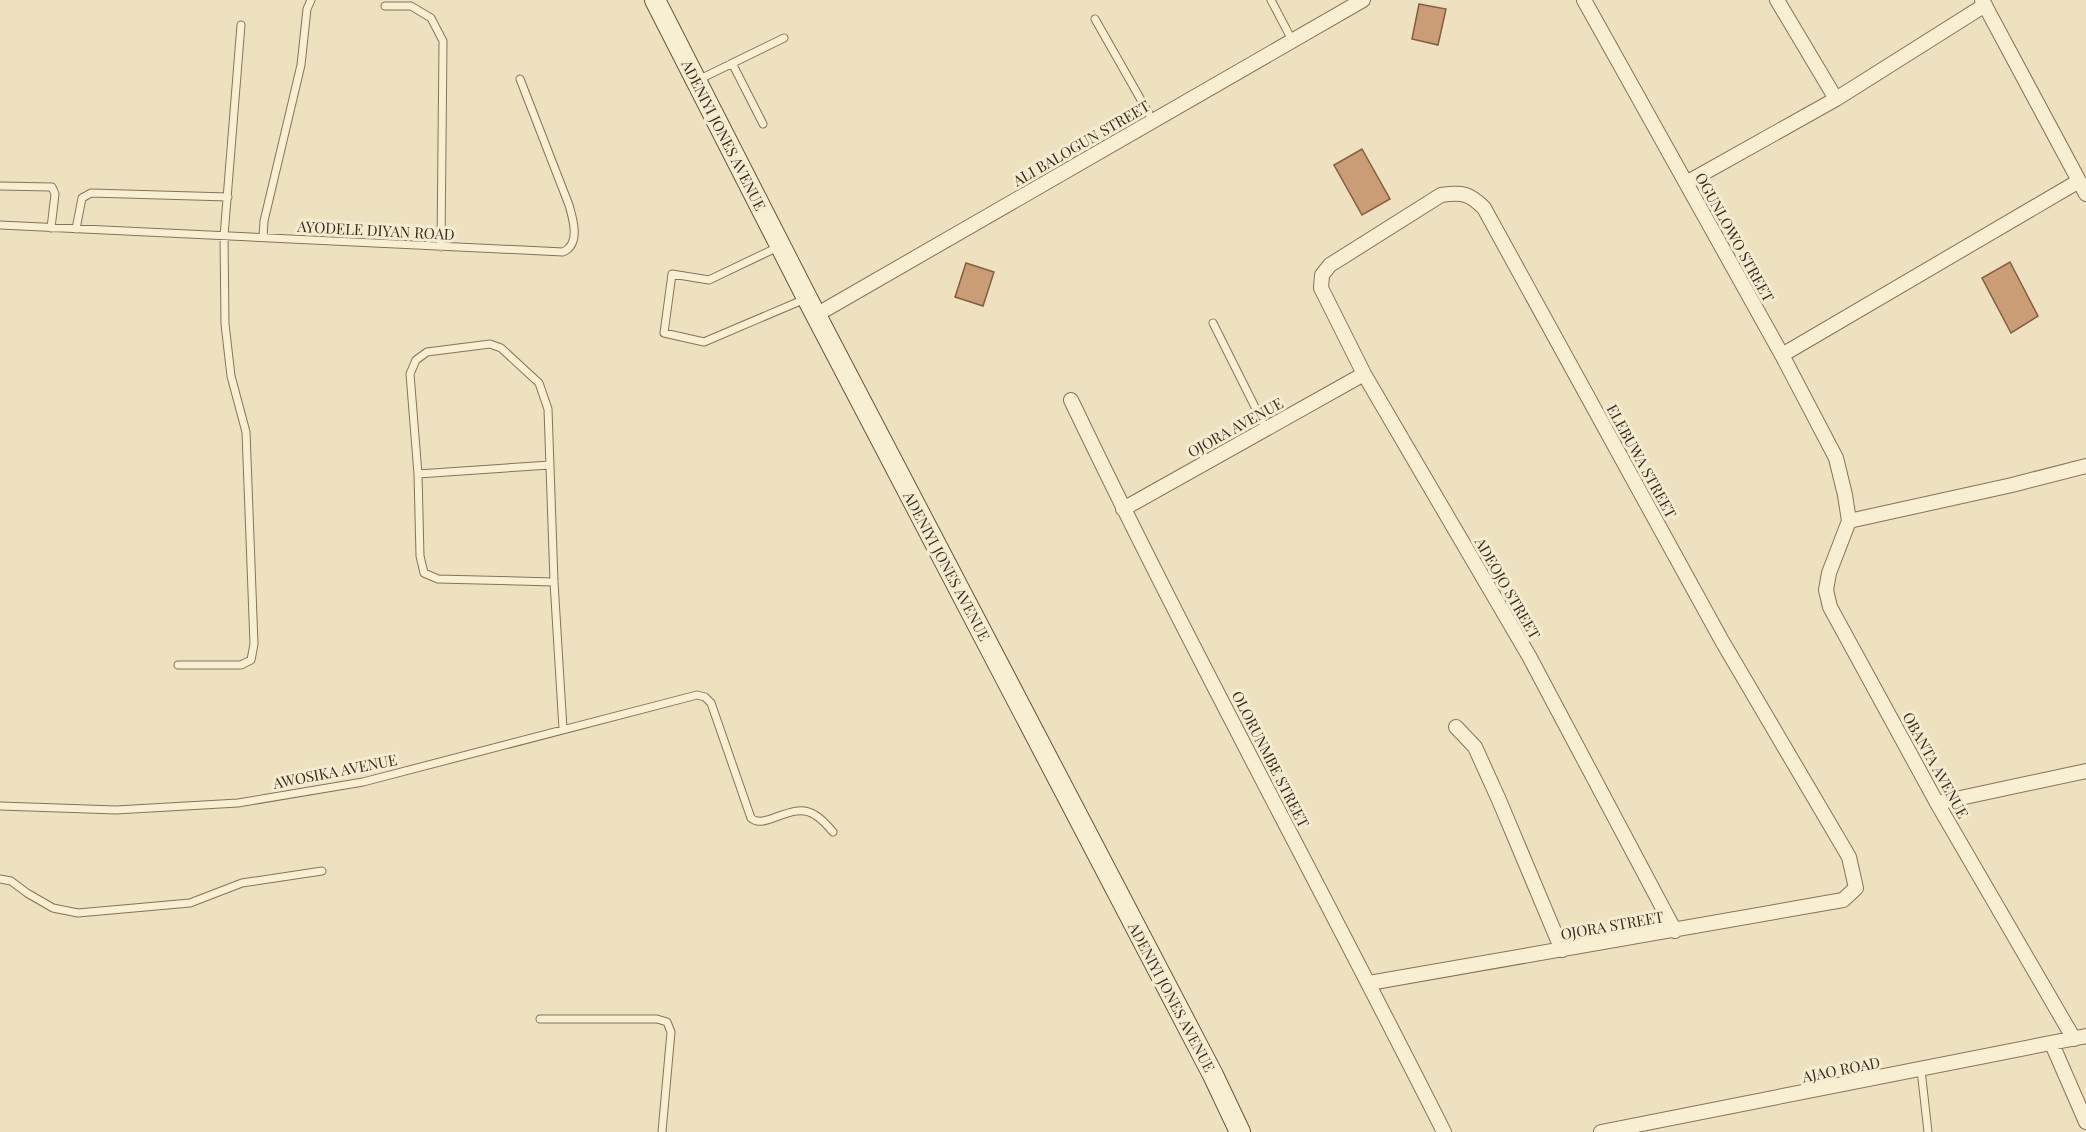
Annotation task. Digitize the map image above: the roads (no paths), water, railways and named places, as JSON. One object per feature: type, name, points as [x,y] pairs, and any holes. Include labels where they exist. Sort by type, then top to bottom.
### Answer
[{"type":"street","name":"ADENIYI JONES AVENUE","points":[[654,0],[811,306],[1202,1054],[1240,1132]]},
{"type":"street","name":"ALI BALOGUN STREET","points":[[811,306],[1153,121],[1363,0]]},
{"type":"street","name":"OGUNLOWO STREET","points":[[1584,0],[1782,355],[1836,458],[1845,495]]},
{"type":"street","points":[[1777,0],[1836,99]]},
{"type":"street","points":[[1686,183],[1836,99],[1984,3],[2086,194]]},
{"type":"street","points":[[1782,355],[2079,181]]},
{"type":"street","name":"ELEBUWA STREET","points":[[1330,265],[1442,195],[1459,193],[1473,197],[1484,208],[1722,641],[1849,857],[1856,888]]},
{"type":"street","name":"ADEOJO STREET","points":[[1330,265],[1322,275],[1321,288],[1364,374],[1529,656],[1675,930]]},
{"type":"street","name":"OJORA AVENUE","points":[[1123,509],[1364,374]]},
{"type":"street","name":"OLORUNMBE STREET","points":[[1071,400],[1123,509],[1370,983],[1444,1132]]},
{"type":"street","points":[[1849,521],[2086,466]]},
{"type":"street","name":"OBANTA AVENUE","points":[[1845,495],[1849,521],[1829,573],[1826,590],[1830,607],[1937,803],[2080,1038]]},
{"type":"street","points":[[1456,727],[1475,747],[1562,950]]},
{"type":"street","points":[[1937,803],[2086,771]]},
{"type":"street","name":"OJORA STREET","points":[[1370,983],[1843,900],[1856,888]]},
{"type":"street","name":"AJAO ROAD","points":[[1601,1132],[2080,1038]]},
{"type":"street","points":[[2052,1044],[2086,1122]]},
{"type":"lane","points":[[263,237],[264,221],[301,65],[307,9],[311,0]]},
{"type":"lane","points":[[1271,0],[1292,40]]},
{"type":"lane","points":[[385,6],[411,6],[431,18],[443,41],[441,247]]},
{"type":"lane","points":[[1095,19],[1153,121]]},
{"type":"lane","points":[[178,665],[242,665],[251,660],[254,644],[246,432],[231,376],[225,324],[224,236],[241,25]]},
{"type":"lane","points":[[696,81],[784,38]]},
{"type":"lane","points":[[732,63],[763,124]]},
{"type":"lane","name":"AYODELE DIYAN ROAD","points":[[0,225],[562,252],[568,250],[573,242],[575,225],[520,79]]},
{"type":"lane","points":[[0,186],[52,187],[55,194],[51,228]]},
{"type":"lane","points":[[76,229],[82,198],[91,193],[228,197]]},
{"type":"lane","points":[[780,245],[710,280],[672,274],[663,333],[704,342],[811,306]]},
{"type":"lane","points":[[1213,323],[1266,429]]},
{"type":"lane","points":[[554,582],[438,579],[424,573],[420,555],[418,474],[410,374],[416,360],[427,352],[490,344],[501,348],[539,383],[548,410],[554,582],[563,729]]},
{"type":"lane","points":[[418,474],[550,465]]},
{"type":"lane","name":"AWOSIKA AVENUE","points":[[0,806],[116,810],[238,803],[363,782],[697,695],[705,697],[711,703],[750,818],[754,822],[762,822],[786,812],[800,811],[814,814],[833,832]]},
{"type":"lane","points":[[0,879],[10,881],[53,908],[78,913],[190,903],[242,883],[322,871]]},
{"type":"lane","points":[[540,1019],[657,1019],[667,1022],[671,1032],[662,1132]]},
{"type":"lane","points":[[1921,1070],[1928,1132]]}]
